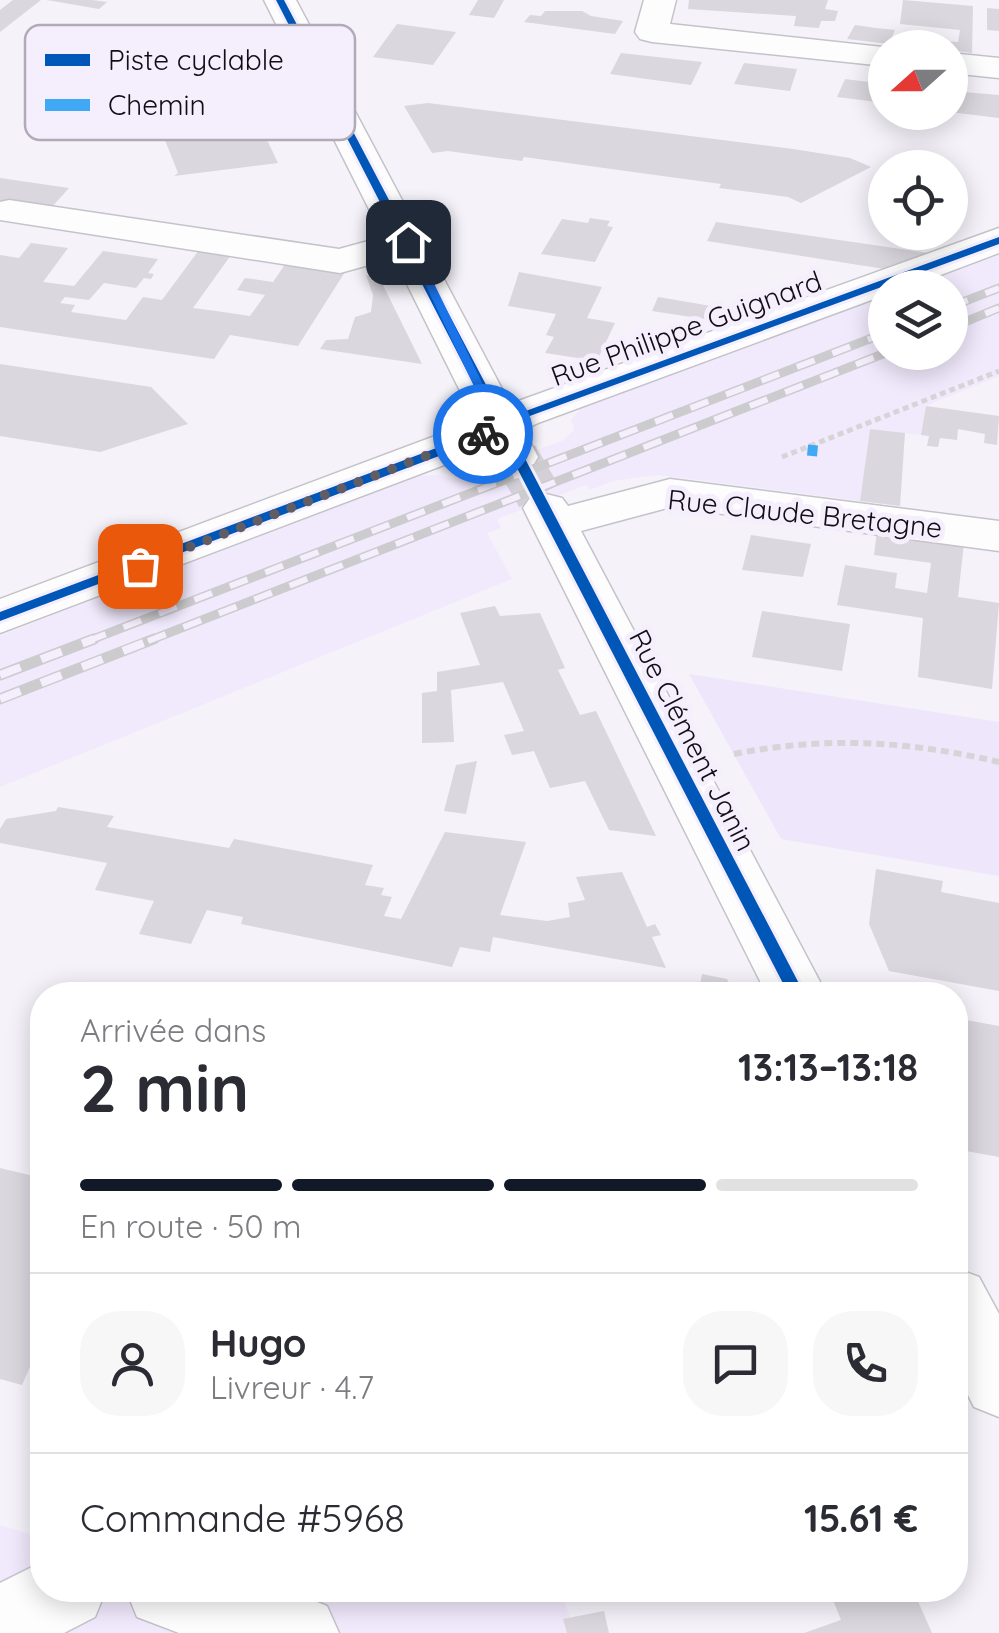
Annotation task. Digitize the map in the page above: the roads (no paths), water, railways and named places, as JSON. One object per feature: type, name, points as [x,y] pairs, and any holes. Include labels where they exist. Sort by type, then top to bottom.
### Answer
[{"type":"street","points":[[280,0],[293,25]]},
{"type":"street","points":[[656,16],[868,53]]},
{"type":"street","points":[[968,65],[999,68]]},
{"type":"street","points":[[354,140],[508,442]]},
{"type":"street","points":[[9,211],[340,261],[408,242]]},
{"type":"street","name":"Rue Philippe Guignard","points":[[0,617],[508,442],[523,414],[999,240]]},
{"type":"street","name":"Rue Claude Bretagne","points":[[550,516],[670,493],[999,536]]},
{"type":"street","name":"Rue Clément Janin","points":[[550,516],[790,982]]},
{"type":"street","points":[[968,1324],[999,1384]]},
{"type":"street","points":[[0,1624],[44,1602]]},
{"type":"street","points":[[202,1602],[300,1633]]},
{"type":"tunnel","points":[[516,457],[546,508]]},
{"type":"railway","points":[[968,300],[999,288]]},
{"type":"railway","points":[[968,321],[999,308]]},
{"type":"railway","points":[[88,641],[868,340]]},
{"type":"railway","points":[[148,641],[868,360]]},
{"type":"railway","points":[[0,675],[94,639]]},
{"type":"railway","points":[[0,699],[154,639]]}]
